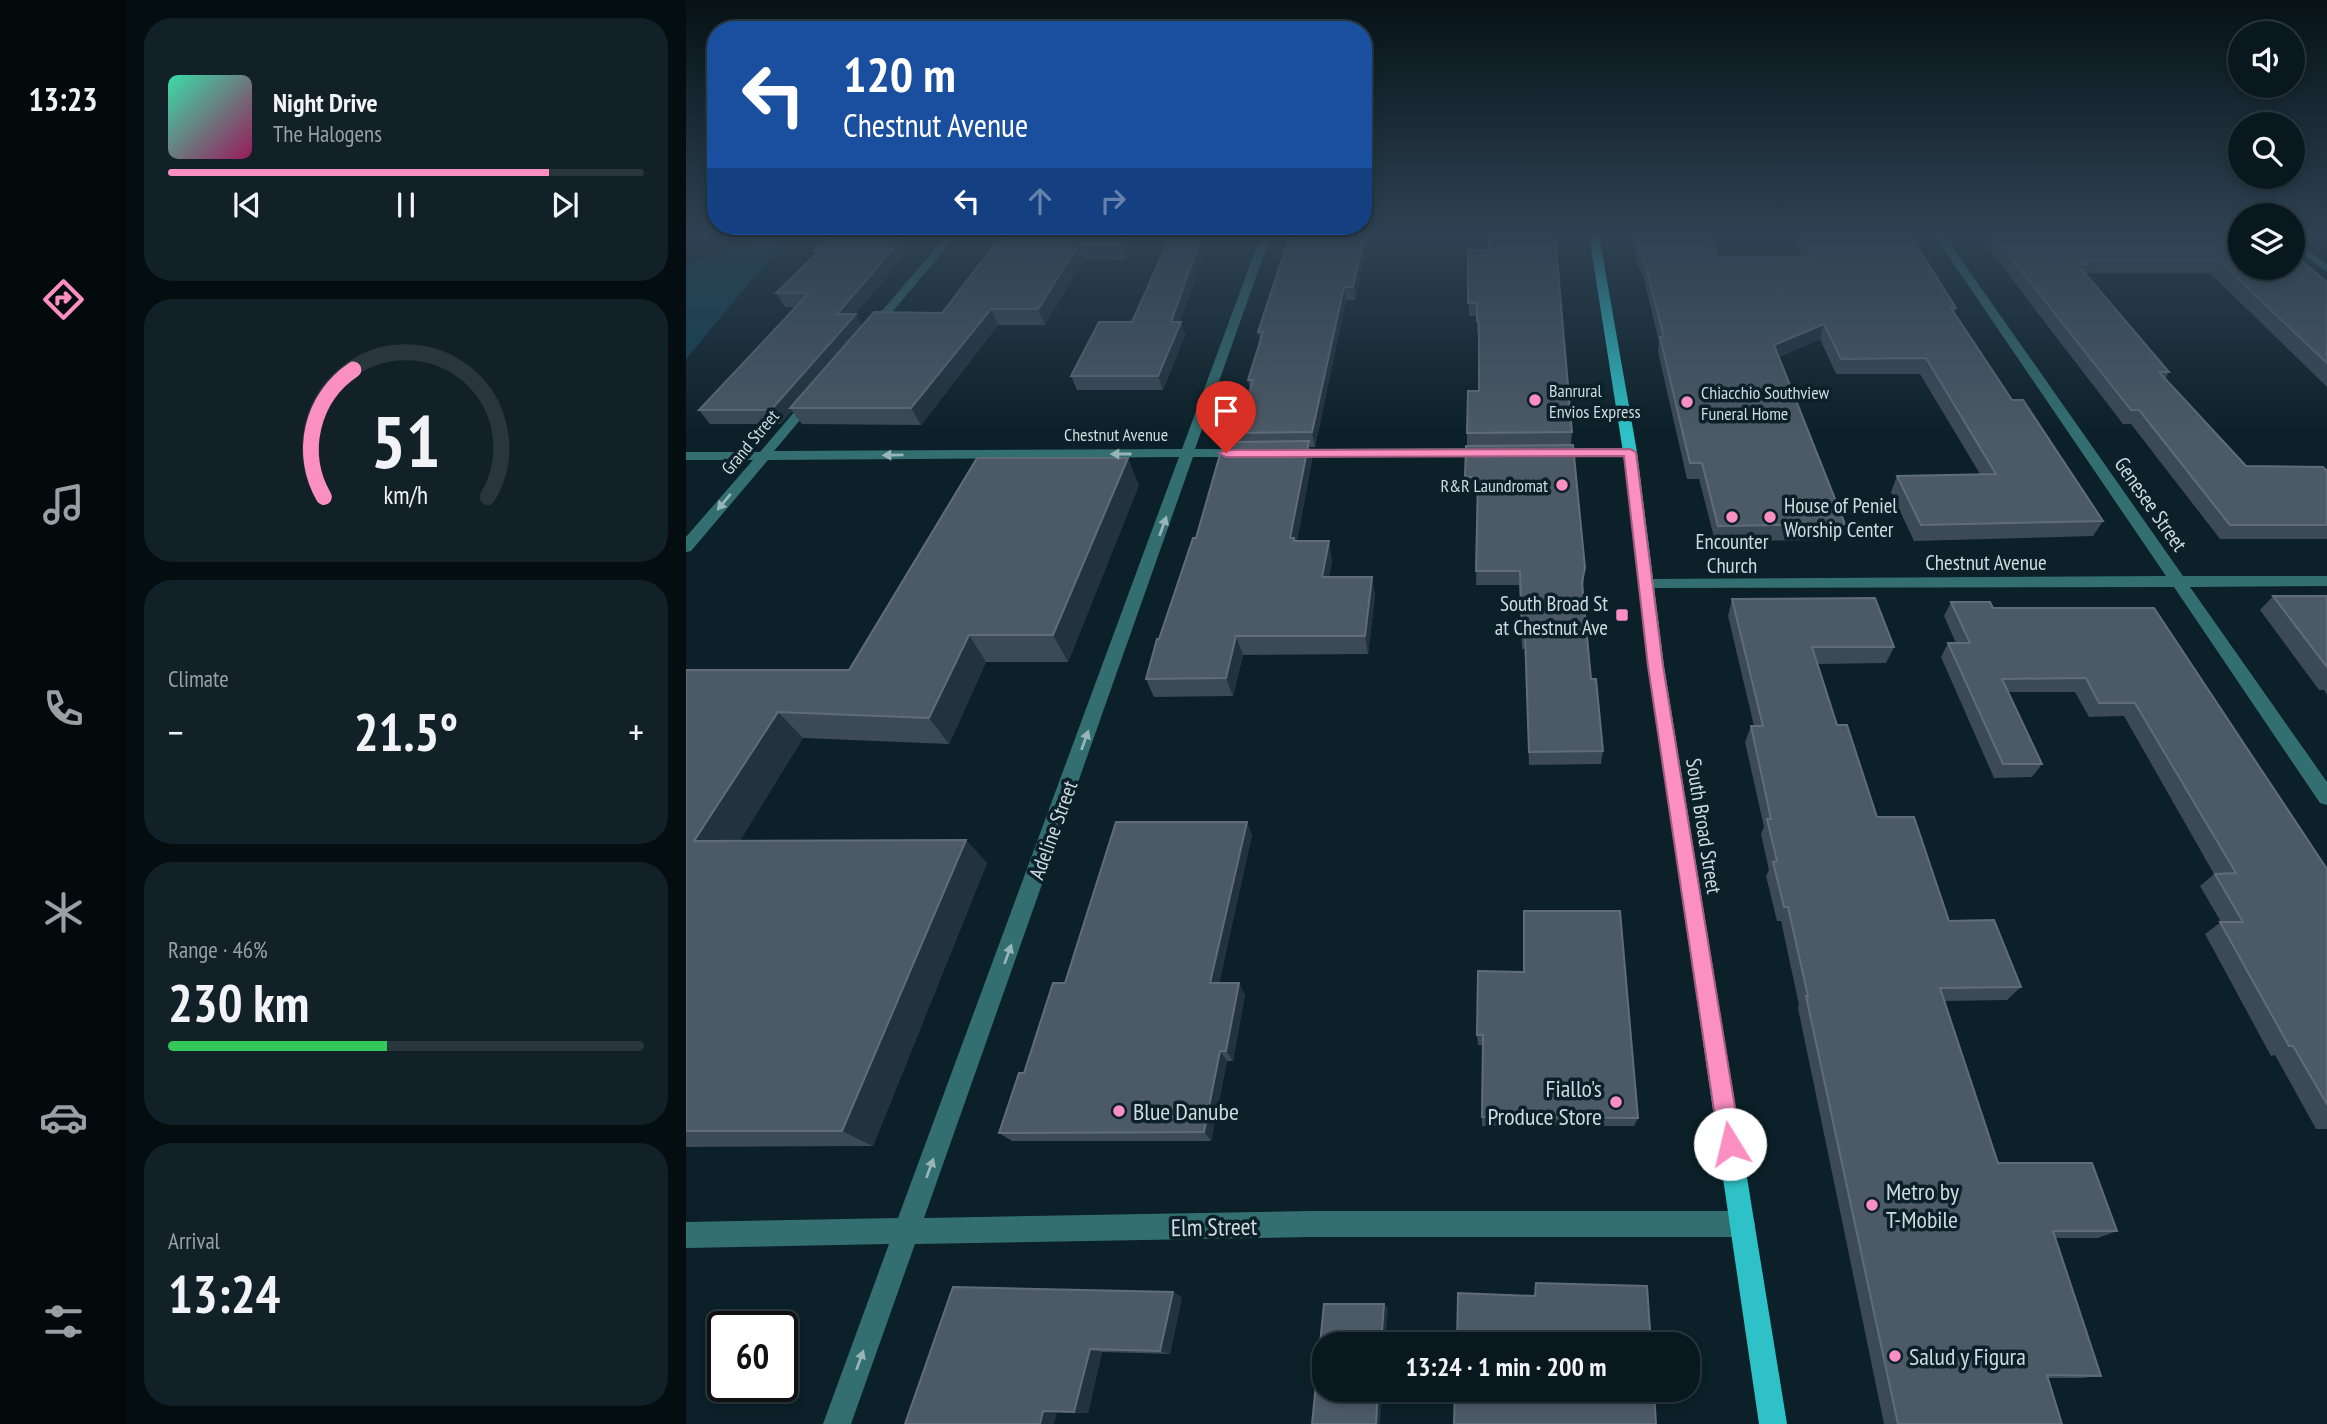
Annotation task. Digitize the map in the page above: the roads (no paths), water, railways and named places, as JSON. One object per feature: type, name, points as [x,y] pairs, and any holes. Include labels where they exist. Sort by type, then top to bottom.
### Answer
[{"type":"main road","name":"South Broad Street","points":[[1605,301],[1630,452],[1656,666],[1773,1424]]},
{"type":"street","points":[[862,340],[895,301]]},
{"type":"street","name":"Adeline Street","points":[[837,1424],[1243,301]]},
{"type":"street","name":"Genesee Street","points":[[1985,301],[2327,797]]},
{"type":"street","name":"Grand Street","points":[[686,547],[817,393]]},
{"type":"street","name":"Chestnut Avenue","points":[[686,456],[1508,452]]},
{"type":"street","points":[[1534,452],[1630,452]]},
{"type":"street","name":"Chestnut Avenue","points":[[1646,584],[2327,581]]},
{"type":"street","name":"Elm Street","points":[[686,1235],[1312,1224],[1742,1224]]},
{"type":"place","name":"Banrural Envios Express","points":[[1535,400]]},
{"type":"place","name":"Chiacchio Southview Funeral Home","points":[[1687,402]]},
{"type":"place","name":"R&R Laundromat","points":[[1562,485]]},
{"type":"place","name":"Encounter Church","points":[[1732,517]]},
{"type":"place","name":"House of Peniel Worship Center","points":[[1770,517]]},
{"type":"place","name":"South Broad St at Chestnut Ave","points":[[1622,615]]},
{"type":"place","name":"Fiallo's Produce Store","points":[[1616,1102]]},
{"type":"place","name":"Blue Danube","points":[[1119,1111]]},
{"type":"place","name":"Metro by T-Mobile","points":[[1872,1205]]},
{"type":"place","name":"Salud y Figura","points":[[1895,1356]]}]
